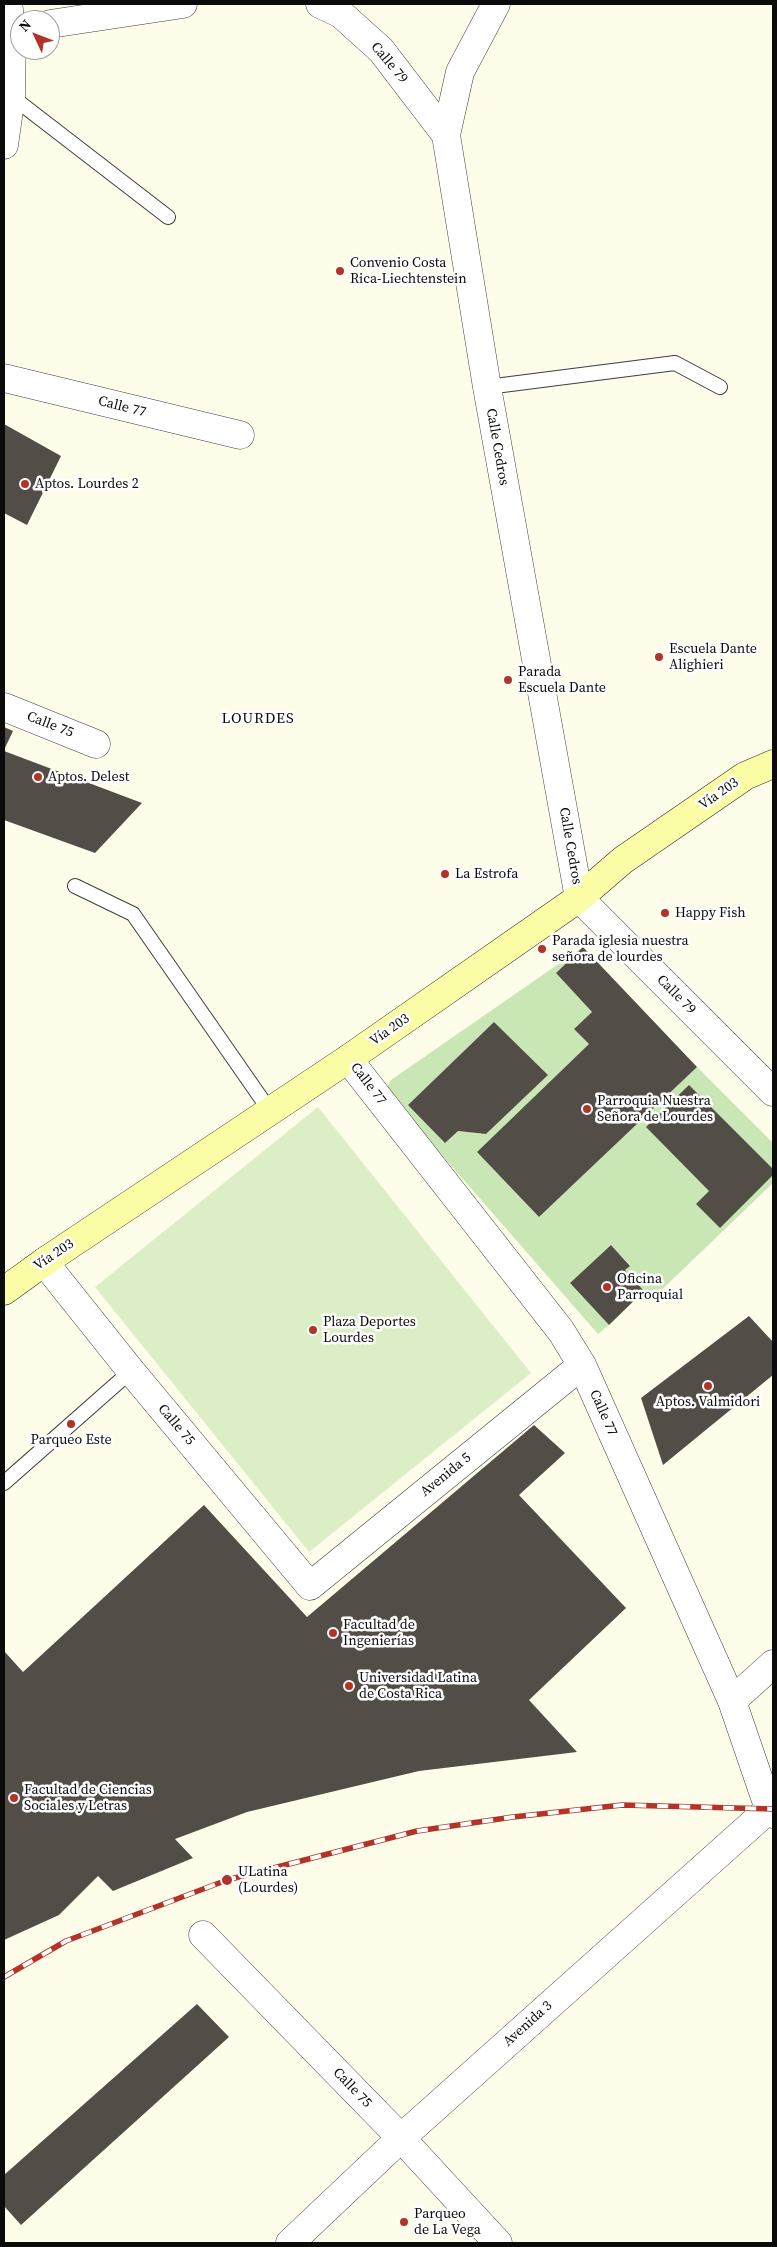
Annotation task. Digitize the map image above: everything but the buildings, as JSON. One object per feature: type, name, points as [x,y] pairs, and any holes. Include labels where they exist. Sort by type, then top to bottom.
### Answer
[{"type":"main road","name":"Vía 203","points":[[4,1292],[44,1262],[348,1059],[579,898],[623,860],[720,793],[745,776],[773,764]]},
{"type":"street","points":[[60,22],[183,4]]},
{"type":"street","name":"Calle 79","points":[[320,4],[341,14],[381,50],[446,135]]},
{"type":"street","name":"Calle Cedros","points":[[496,4],[460,72],[446,135],[486,387],[579,898]]},
{"type":"street","points":[[4,145],[14,60]]},
{"type":"street","name":"Calle 77","points":[[4,378],[240,435]]},
{"type":"street","name":"Calle 75","points":[[4,707],[96,744]]},
{"type":"street","name":"Calle 79","points":[[579,898],[773,1092]]},
{"type":"street","name":"Calle 77","points":[[348,1059],[561,1331],[582,1365],[732,1701],[771,1812]]},
{"type":"street","name":"Calle 75","points":[[44,1262],[130,1371],[310,1586]]},
{"type":"street","name":"Avenida 5","points":[[310,1586],[582,1365]]},
{"type":"street","points":[[732,1701],[773,1664]]},
{"type":"street","name":"Avenida 3","points":[[290,2243],[401,2138],[771,1812]]},
{"type":"street","name":"Calle 75","points":[[203,1935],[401,2138],[498,2243]]},
{"type":"lane","points":[[11,96],[168,217]]},
{"type":"lane","points":[[486,387],[676,363],[720,386]]},
{"type":"lane","points":[[75,886],[133,914],[270,1111]]},
{"type":"lane","points":[[4,1483],[130,1371]]},
{"type":"green space","points":[[583,947],[556,973],[592,1012],[574,1029],[589,1044],[477,1152],[539,1217],[697,1067],[773,1143],[773,1183],[652,1299],[625,1270],[630,1265],[611,1245],[570,1283],[609,1325],[598,1334],[387,1092],[391,1080]],"holes":[[[494,1022],[548,1075],[486,1134],[458,1131],[408,1105]]]},
{"type":"green space","name":"Plaza Deportes Lourdes","points":[[318,1107],[531,1373],[309,1552],[95,1287]]},
{"type":"railway","points":[[4,1977],[66,1941],[227,1880],[417,1831],[513,1817],[622,1805],[773,1809]]},
{"type":"place","name":"Convenio Costa Rica-Liechtenstein","points":[[340,271]]},
{"type":"place","name":"Aptos. Lourdes 2","points":[[25,484]]},
{"type":"place","name":"Escuela Dante Alighieri","points":[[659,657]]},
{"type":"place","name":"Parada Escuela Dante","points":[[508,680]]},
{"type":"place","name":"Aptos. Delest","points":[[38,777]]},
{"type":"place","name":"La Estrofa","points":[[445,874]]},
{"type":"place","name":"Happy Fish","points":[[665,913]]},
{"type":"place","name":"Parada iglesia nuestra señora de lourdes","points":[[542,949]]},
{"type":"place","name":"Parroquia Nuestra Señora de Lourdes","points":[[587,1109]]},
{"type":"place","name":"Oficina Parroquial","points":[[607,1287]]},
{"type":"place","name":"Plaza Deportes Lourdes","points":[[313,1330]]},
{"type":"place","name":"Aptos. Valmidori","points":[[708,1386]]},
{"type":"place","name":"Parqueo Este","points":[[71,1424]]},
{"type":"place","name":"Facultad de Ingenierías","points":[[333,1633]]},
{"type":"place","name":"Universidad Latina de Costa Rica","points":[[349,1686]]},
{"type":"place","name":"Facultad de Ciencias Sociales y Letras","points":[[14,1798]]},
{"type":"place","name":"ULatina (Lourdes)","points":[[227,1880]]},
{"type":"place","name":"Parqueo de La Vega","points":[[404,2222]]},
{"type":"district","name":"LOURDES","points":[[258,719]]}]
